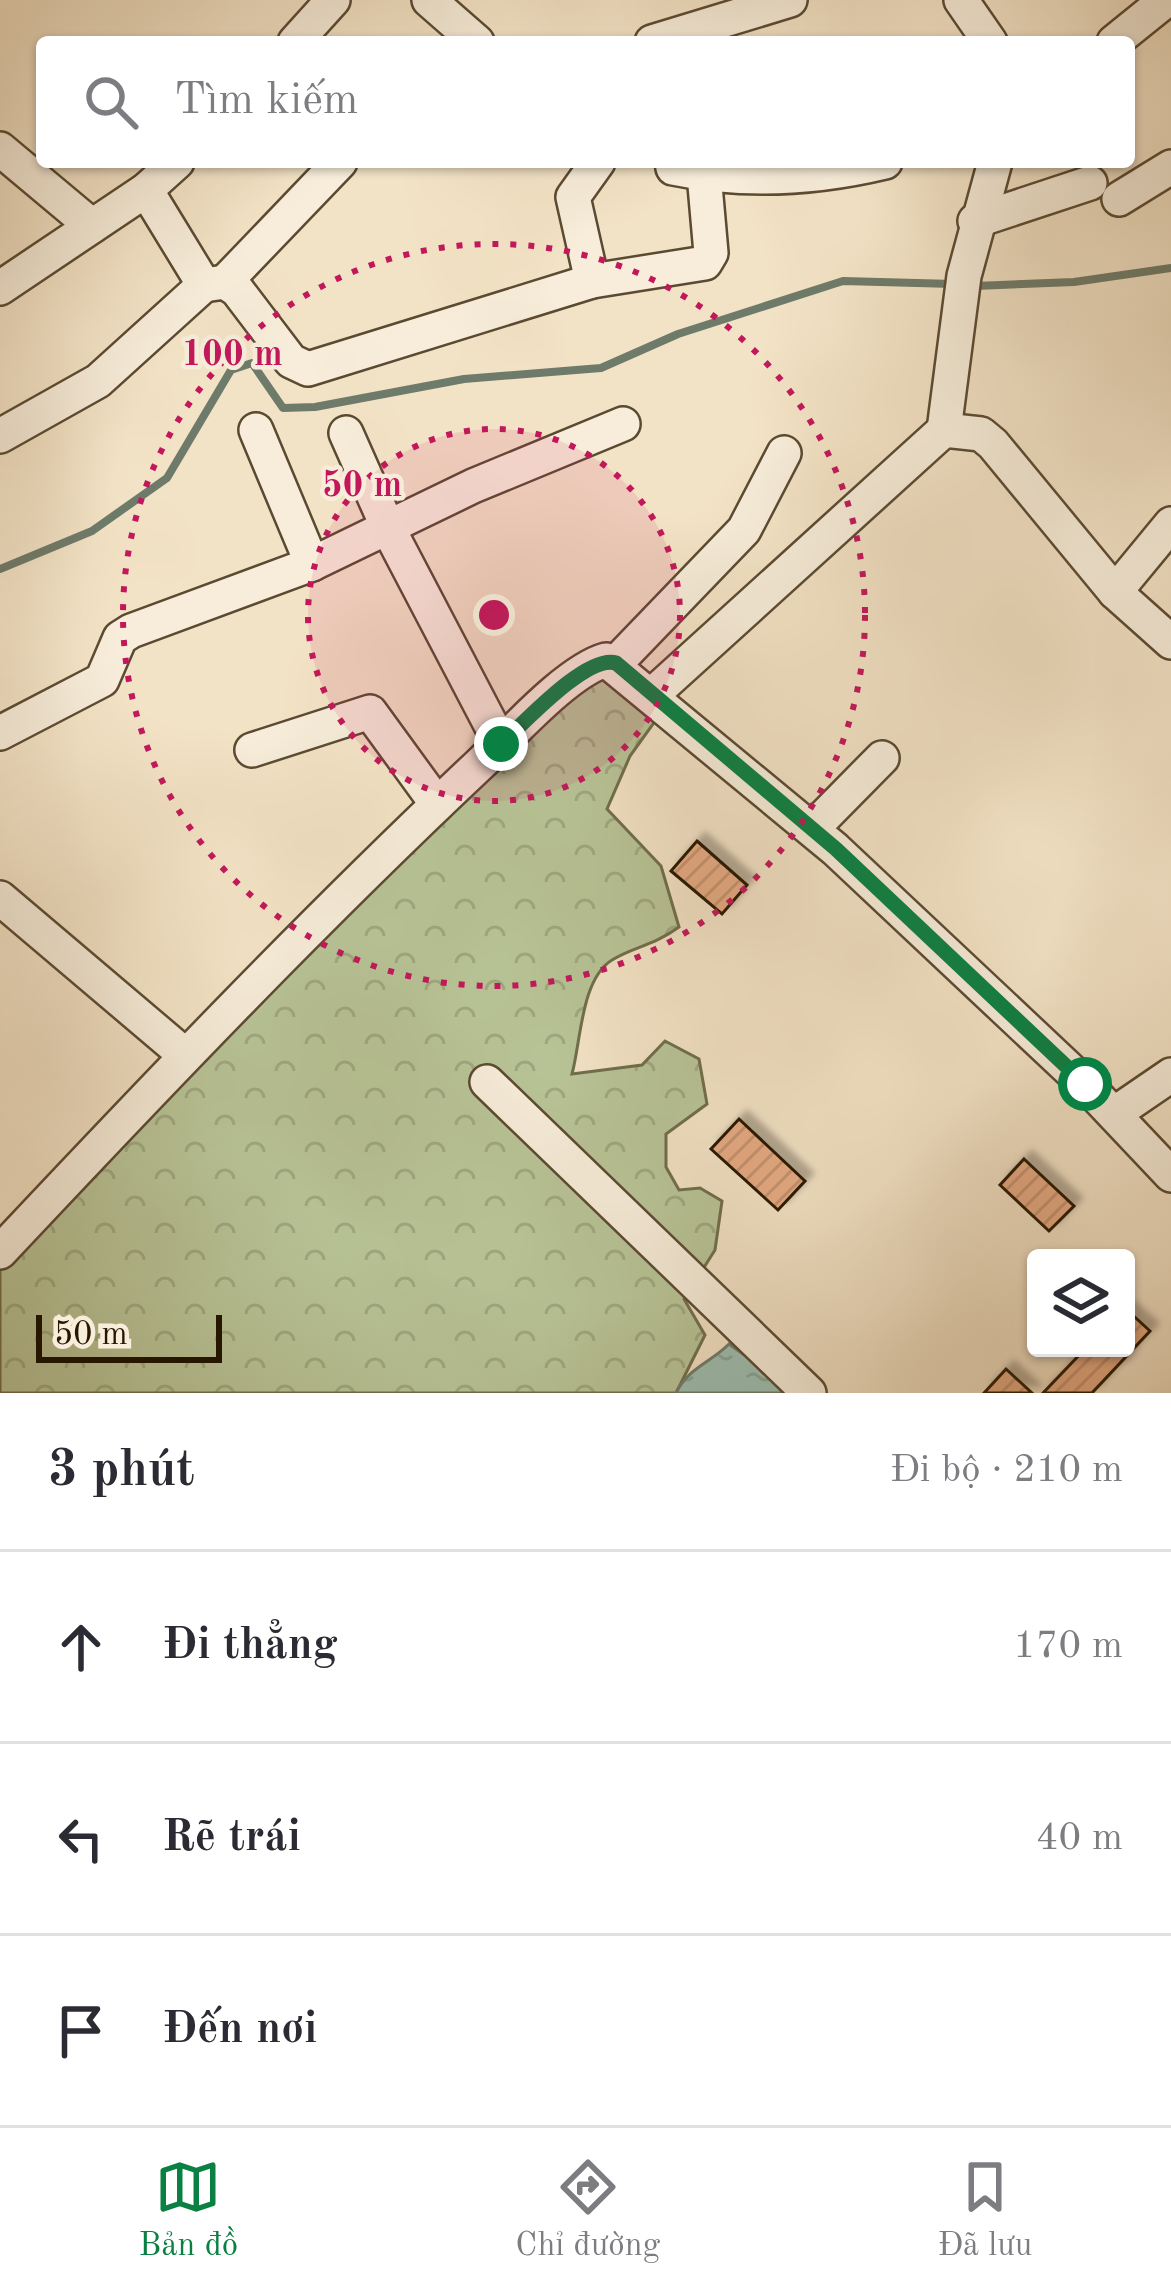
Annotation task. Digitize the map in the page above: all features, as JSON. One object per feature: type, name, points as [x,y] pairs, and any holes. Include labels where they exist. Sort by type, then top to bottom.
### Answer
[{"type":"street","points":[[300,36],[333,0]]},
{"type":"street","points":[[429,0],[463,36]]},
{"type":"street","points":[[672,36],[790,0]]},
{"type":"street","points":[[961,0],[986,36]]},
{"type":"street","points":[[1121,36],[1166,0]]},
{"type":"street","points":[[0,149],[92,226]]},
{"type":"street","points":[[975,221],[1104,191],[1171,167]]},
{"type":"street","points":[[0,288],[146,190],[170,168]]},
{"type":"street","points":[[0,436],[98,381],[215,284],[334,168]]},
{"type":"street","points":[[592,281],[573,197],[594,168]]},
{"type":"street","points":[[146,190],[215,284],[251,303],[291,361],[308,369],[592,281],[705,263],[711,253],[688,168],[817,177],[858,168]]},
{"type":"street","points":[[652,695],[944,430],[975,221],[993,168]]},
{"type":"street","points":[[0,733],[102,680],[120,638],[131,631],[312,564],[473,486],[623,424]]},
{"type":"street","points":[[256,430],[312,564]]},
{"type":"street","points":[[944,430],[981,434],[993,444],[1115,592],[1171,641]]},
{"type":"street","points":[[346,433],[389,530],[501,744]]},
{"type":"street","points":[[616,663],[744,530],[784,453]]},
{"type":"street","points":[[1115,592],[1171,524]]},
{"type":"street","points":[[0,1252],[185,1055],[437,804],[596,662],[616,663],[812,829],[1114,1114],[1171,1175]]},
{"type":"street","points":[[252,750],[370,712],[437,804]]},
{"type":"street","points":[[812,829],[882,758]]},
{"type":"street","points":[[0,898],[185,1055]]},
{"type":"street","points":[[1114,1114],[1171,1076]]},
{"type":"street","points":[[487,1082],[809,1393]]},
{"type":"green space","points":[[599,671],[661,713],[630,756],[607,809],[661,866],[679,927],[602,969],[588,996],[572,1074],[642,1065],[665,1041],[699,1059],[707,1104],[666,1134],[666,1167],[679,1190],[700,1188],[722,1201],[715,1250],[684,1299],[705,1335],[676,1393],[0,1393],[0,1265],[195,1057]]},
{"type":"water","points":[[729,1344],[798,1393],[676,1393],[693,1372]]},
{"type":"building","points":[[697,841],[747,885],[722,914],[671,871]]},
{"type":"building","points":[[739,1119],[805,1181],[778,1210],[711,1149]]},
{"type":"building","points":[[1024,1159],[1074,1206],[1049,1231],[1000,1185]]},
{"type":"building","points":[[1135,1317],[1150,1331],[1135,1347]]},
{"type":"building","points":[[1077,1357],[1126,1357],[1092,1393],[1043,1393]]},
{"type":"building","points":[[1006,1369],[1032,1393],[984,1393]]},
{"type":"waterway","points":[[975,286],[1074,282],[1171,268]]},
{"type":"waterway","points":[[0,569],[92,531],[167,478],[231,370],[252,363],[283,408],[315,407],[464,379],[601,368],[678,334],[843,281],[954,284]]},
{"type":"route","points":[[501,744],[576,676],[596,662],[616,663],[836,849],[1085,1084]]}]
